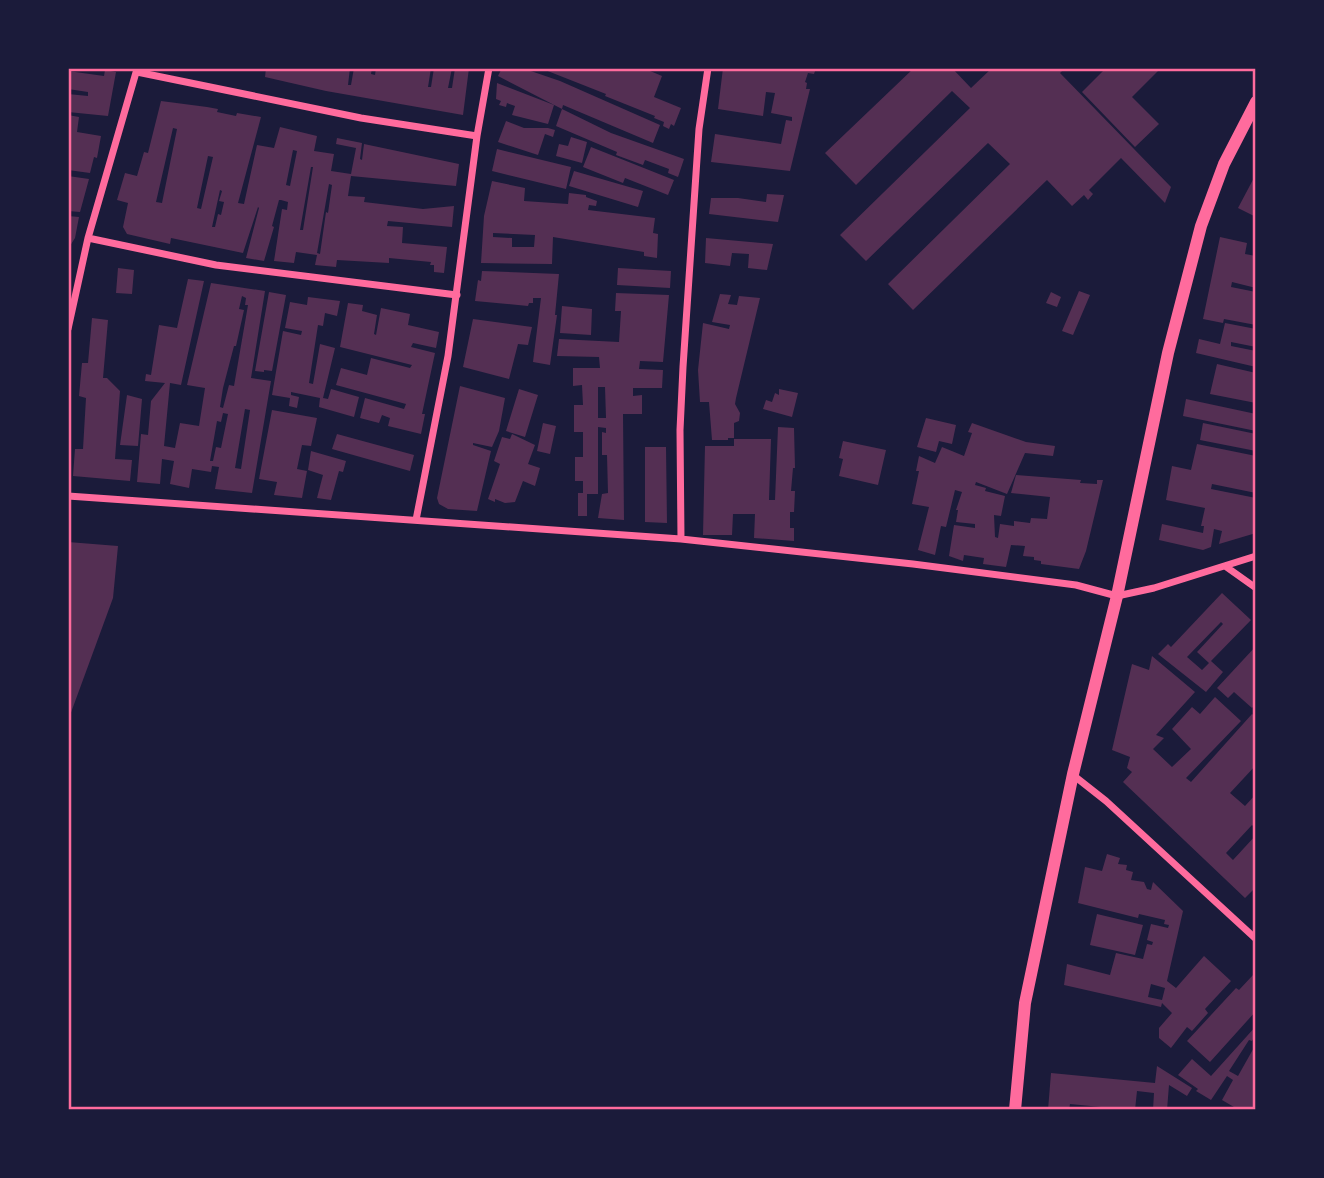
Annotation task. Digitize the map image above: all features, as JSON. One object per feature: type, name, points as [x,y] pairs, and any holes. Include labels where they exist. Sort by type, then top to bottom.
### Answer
[{"type":"street","points":[[416,520],[457,295],[477,136],[489,68]]},
{"type":"street","points":[[681,539],[683,367],[699,130],[708,68]]},
{"type":"street","points":[[68,329],[88,238],[137,70],[334,113],[477,136]]},
{"type":"street","points":[[1015,1110],[1026,1003],[1073,774],[1117,596],[1168,353],[1202,226],[1224,164],[1256,102]]},
{"type":"street","points":[[88,238],[216,265],[457,295]]},
{"type":"street","points":[[68,496],[681,539],[1076,585],[1117,596],[1154,588],[1256,556]]},
{"type":"street","points":[[1225,566],[1256,588]]},
{"type":"street","points":[[1073,774],[1256,939]]},
{"type":"building","points":[[266,68],[350,68],[348,85],[351,85],[354,68],[372,68],[371,74],[375,75],[376,68],[431,68],[428,87],[431,87],[434,68],[452,68],[448,88],[452,88],[455,68],[469,68],[463,115],[326,91],[265,77]]},
{"type":"building","points":[[502,68],[522,68],[560,81],[660,125],[653,143],[563,105],[562,109],[498,76]]},
{"type":"building","points":[[540,68],[643,68],[662,76],[654,97],[681,108],[674,126],[671,124],[669,129],[663,126],[664,122],[654,118],[655,116]]},
{"type":"building","points":[[723,68],[816,68],[814,74],[808,73],[805,82],[806,89],[810,89],[790,171],[711,162],[715,134],[781,144],[786,120],[792,121],[792,117],[771,113],[775,93],[766,92],[763,116],[718,109]]},
{"type":"building","points":[[914,68],[952,68],[971,88],[992,68],[1065,68],[1060,73],[1171,187],[1165,203],[1121,158],[1089,190],[1093,194],[1088,200],[1084,195],[1072,206],[1047,180],[913,310],[888,284],[1010,164],[988,143],[866,261],[840,235],[970,108],[952,91],[856,185],[825,153]]},
{"type":"building","points":[[1106,68],[1161,68],[1132,97],[1159,124],[1135,147],[1082,92]]},
{"type":"building","points":[[105,70],[116,72],[108,116],[68,112],[68,94],[88,96],[88,92],[68,89],[68,71],[104,76]]},
{"type":"building","points":[[497,83],[554,105],[548,124],[512,115],[515,106],[507,103],[506,107],[499,105],[501,101],[496,99]]},
{"type":"building","points":[[161,101],[218,109],[217,112],[236,116],[237,113],[261,117],[238,203],[244,204],[257,145],[274,148],[280,127],[317,136],[314,151],[334,154],[331,171],[351,174],[356,148],[336,144],[337,138],[362,143],[362,160],[364,144],[459,164],[456,186],[351,176],[348,196],[365,197],[364,202],[423,209],[454,206],[452,227],[388,221],[387,226],[403,227],[402,243],[447,247],[444,273],[434,272],[431,262],[389,258],[389,263],[337,260],[336,267],[315,265],[317,255],[296,252],[294,263],[274,261],[282,209],[287,210],[288,202],[281,200],[264,261],[246,258],[258,207],[243,253],[171,238],[170,244],[127,234],[123,227],[128,203],[117,200],[125,173],[137,176],[144,152],[148,153]],"holes":[[[173,128],[177,129],[162,203],[156,202]],[[293,150],[297,151],[290,186],[286,185]],[[208,156],[213,157],[201,209],[197,208]],[[311,167],[313,167],[303,230],[300,230]],[[329,184],[332,185],[320,254],[317,253]],[[220,190],[219,201],[224,202],[215,227],[212,227]]]},
{"type":"building","points":[[562,109],[611,133],[684,159],[678,177],[668,173],[669,169],[645,160],[643,165],[616,155],[617,152],[556,126]]},
{"type":"building","points":[[68,115],[79,117],[77,132],[101,136],[97,158],[94,157],[90,173],[68,170]]},
{"type":"building","points":[[506,121],[524,128],[555,130],[553,137],[545,134],[538,155],[498,142]]},
{"type":"building","points":[[571,137],[587,142],[582,163],[556,156],[559,144],[568,146]]},
{"type":"building","points":[[591,147],[674,180],[668,195],[625,178],[623,183],[583,167]]},
{"type":"building","points":[[497,149],[571,167],[566,189],[492,171]]},
{"type":"building","points":[[574,171],[643,191],[638,207],[569,186]]},
{"type":"building","points":[[1256,174],[1256,217],[1238,208]]},
{"type":"building","points":[[68,176],[89,179],[80,212],[68,211]]},
{"type":"building","points":[[492,181],[525,188],[524,201],[568,204],[569,193],[586,195],[597,201],[596,206],[589,205],[588,210],[655,218],[653,233],[658,234],[657,258],[644,256],[644,252],[553,237],[552,264],[481,263],[484,216]],"holes":[[[493,233],[535,235],[534,247],[512,247],[512,238],[493,237]]]},
{"type":"building","points":[[767,194],[784,195],[778,222],[709,214],[711,198],[766,202]]},
{"type":"building","points":[[68,216],[79,217],[75,238],[68,249]]},
{"type":"building","points":[[1220,237],[1247,243],[1245,254],[1256,256],[1256,288],[1232,282],[1231,287],[1256,292],[1256,325],[1224,319],[1223,323],[1203,319]]},
{"type":"building","points":[[706,238],[773,244],[767,270],[748,268],[749,254],[732,253],[730,266],[705,263]]},
{"type":"building","points":[[118,268],[134,270],[132,294],[116,293]]},
{"type":"building","points":[[618,268],[671,271],[670,288],[617,285]]},
{"type":"building","points":[[482,271],[559,274],[550,365],[533,362],[541,298],[533,298],[533,303],[528,306],[475,301]]},
{"type":"building","points":[[188,279],[204,281],[181,385],[170,383],[164,446],[175,448],[180,423],[199,426],[205,388],[187,385],[211,283],[265,291],[251,378],[271,381],[252,493],[215,489],[219,467],[212,466],[211,472],[192,469],[189,488],[170,484],[174,461],[162,459],[160,484],[137,482],[141,434],[148,435],[151,401],[165,383],[145,381],[146,374],[151,375],[159,325],[177,328]],"holes":[[[242,296],[246,298],[245,305],[248,305],[234,386],[229,385],[223,408],[220,407],[223,388],[244,310],[239,309]],[[245,409],[250,410],[241,469],[235,468]],[[223,413],[228,414],[221,448],[216,447],[213,461],[210,461],[217,421],[221,422]]]},
{"type":"building","points":[[1079,291],[1090,295],[1073,335],[1062,331]]},
{"type":"building","points":[[269,292],[286,295],[272,371],[255,371]]},
{"type":"building","points":[[1051,292],[1061,297],[1057,307],[1046,303]]},
{"type":"building","points":[[616,293],[669,295],[663,362],[640,361],[639,369],[663,370],[662,388],[633,388],[633,396],[642,395],[642,414],[623,414],[624,520],[598,518],[602,494],[608,493],[607,455],[602,455],[602,432],[606,433],[606,428],[598,427],[598,494],[587,494],[587,516],[578,516],[578,493],[583,493],[583,481],[575,481],[575,457],[583,457],[583,432],[574,432],[574,405],[583,405],[582,385],[573,386],[573,368],[600,368],[599,357],[557,356],[559,339],[619,342],[621,311],[615,311]],"holes":[[[598,387],[605,387],[606,418],[598,418]]]},
{"type":"building","points":[[720,294],[731,295],[728,304],[737,305],[739,296],[760,298],[736,398],[735,404],[740,413],[739,421],[734,423],[734,438],[712,440],[709,402],[700,402],[698,370],[703,323],[729,329],[730,325],[712,322]]},
{"type":"building","points":[[308,297],[340,301],[337,316],[325,313],[323,326],[318,325],[309,383],[313,384],[320,344],[335,348],[323,398],[328,399],[331,389],[359,397],[354,417],[319,407],[320,398],[291,392],[291,395],[299,397],[297,408],[289,406],[290,398],[272,395],[283,331],[301,335],[302,331],[285,328],[290,302],[307,305]]},
{"type":"building","points":[[348,303],[363,305],[362,311],[377,315],[376,335],[381,308],[410,314],[408,325],[439,332],[436,348],[413,343],[411,347],[435,353],[422,414],[425,414],[421,434],[388,426],[390,418],[382,415],[379,423],[360,418],[365,398],[404,409],[406,404],[336,385],[341,368],[367,375],[371,358],[410,368],[412,365],[340,347]]},
{"type":"building","points":[[562,306],[592,309],[591,335],[560,333]]},
{"type":"building","points":[[92,318],[108,320],[103,378],[107,378],[120,391],[115,459],[132,460],[130,481],[73,476],[75,449],[83,449],[86,398],[79,396],[82,363],[88,363]]},
{"type":"building","points":[[473,319],[532,327],[528,345],[518,344],[509,379],[463,367]]},
{"type":"building","points":[[1225,323],[1256,329],[1256,347],[1231,342],[1231,346],[1256,351],[1256,367],[1196,353],[1199,339],[1220,344]]},
{"type":"building","points":[[1217,364],[1256,373],[1256,403],[1210,394]]},
{"type":"building","points":[[460,386],[505,398],[499,431],[492,447],[473,443],[491,451],[477,511],[448,509],[439,504],[437,498]]},
{"type":"building","points":[[519,389],[538,395],[525,437],[506,431]]},
{"type":"building","points":[[779,389],[798,393],[792,417],[763,409],[766,400],[772,402],[775,393],[779,395]]},
{"type":"building","points":[[127,395],[142,399],[138,446],[120,445]]},
{"type":"building","points":[[1186,399],[1256,414],[1256,431],[1183,416]]},
{"type":"building","points":[[272,410],[317,418],[311,446],[302,445],[297,469],[307,471],[302,498],[274,495],[277,482],[259,479]]},
{"type":"building","points":[[926,418],[956,425],[952,444],[939,441],[936,452],[917,447]]},
{"type":"building","points":[[543,423],[556,426],[550,454],[537,451]]},
{"type":"building","points":[[972,423],[1026,442],[1055,446],[1053,456],[1025,453],[1007,494],[976,482],[975,485],[986,488],[985,491],[1005,496],[1001,516],[994,515],[995,537],[998,538],[1000,524],[1014,526],[1014,521],[1030,523],[1031,518],[1047,519],[1050,497],[1011,493],[1016,475],[1081,480],[1080,483],[1097,484],[1097,480],[1103,480],[1079,569],[1041,564],[1041,561],[1034,560],[1034,557],[1023,556],[1025,546],[1011,545],[1006,567],[983,564],[984,558],[964,555],[963,561],[949,556],[954,525],[975,528],[975,524],[956,522],[956,510],[962,492],[955,490],[946,527],[941,526],[935,555],[918,550],[929,507],[912,504],[919,471],[916,471],[919,456],[935,463],[942,447],[964,456],[972,433],[968,432]]},
{"type":"building","points":[[1203,423],[1256,434],[1256,451],[1200,440]]},
{"type":"building","points":[[778,427],[794,428],[795,468],[791,491],[795,491],[794,512],[790,512],[790,528],[794,528],[794,541],[754,538],[755,514],[733,514],[732,535],[703,535],[705,446],[734,446],[734,439],[771,439],[769,500],[775,500]]},
{"type":"building","points":[[337,434],[414,455],[410,471],[332,449]]},
{"type":"building","points":[[512,434],[535,445],[528,464],[540,468],[535,486],[523,481],[515,502],[505,503],[495,499],[495,502],[488,499],[500,464],[494,461],[502,437],[510,439]]},
{"type":"building","points":[[843,441],[886,450],[878,485],[839,476]]},
{"type":"building","points":[[1197,444],[1256,456],[1256,493],[1212,484],[1211,489],[1256,498],[1256,533],[1219,544],[1222,531],[1214,529],[1211,547],[1203,550],[1159,540],[1162,524],[1203,533],[1204,526],[1201,526],[1205,508],[1166,500],[1172,466],[1191,470]]},
{"type":"building","points":[[645,447],[666,447],[667,523],[645,522]]},
{"type":"building","points":[[311,451],[346,461],[343,472],[339,471],[331,500],[317,498],[323,475],[308,470]]},
{"type":"building","points":[[68,542],[118,546],[113,598],[69,718]]},
{"type":"building","points":[[1222,593],[1251,620],[1211,661],[1223,672],[1206,692],[1158,654],[1168,644],[1171,647]],"holes":[[[1221,622],[1223,624],[1197,652],[1209,663],[1202,670],[1187,657]]]},
{"type":"building","points":[[1256,646],[1256,704],[1252,708],[1234,692],[1228,698],[1217,688]]},
{"type":"building","points":[[1152,656],[1195,692],[1156,735],[1164,738],[1153,749],[1172,767],[1191,749],[1172,729],[1192,707],[1200,714],[1215,697],[1241,721],[1186,778],[1191,782],[1252,714],[1256,717],[1256,765],[1230,793],[1245,806],[1256,794],[1256,825],[1252,825],[1226,853],[1233,860],[1256,835],[1256,887],[1245,898],[1123,782],[1132,772],[1127,768],[1130,757],[1112,750],[1132,664],[1149,670]]},
{"type":"building","points":[[1107,854],[1120,858],[1118,864],[1127,865],[1126,870],[1133,872],[1131,880],[1144,882],[1147,889],[1151,890],[1153,882],[1183,911],[1167,981],[1176,988],[1204,956],[1231,981],[1205,1009],[1208,1013],[1192,1031],[1187,1027],[1171,1048],[1159,1038],[1159,1028],[1172,1013],[1162,1003],[1161,1007],[1064,985],[1067,964],[1110,975],[1116,953],[1143,959],[1147,944],[1152,945],[1153,942],[1147,940],[1151,924],[1168,928],[1169,925],[1164,924],[1165,920],[1139,914],[1138,918],[1078,903],[1085,867],[1102,871]],"holes":[[[1151,984],[1165,988],[1162,1000],[1148,997]]]},
{"type":"building","points":[[1097,914],[1143,925],[1135,955],[1090,945]]},
{"type":"building","points":[[1253,975],[1256,978],[1256,1011],[1210,1062],[1187,1041],[1236,988],[1239,990]]},
{"type":"building","points":[[1256,1026],[1252,1041],[1249,1040],[1229,1071],[1238,1076],[1256,1044],[1256,1110],[1239,1110],[1222,1100],[1233,1080],[1227,1076],[1211,1100],[1178,1075],[1192,1059],[1211,1076]]},
{"type":"building","points":[[1157,1066],[1192,1088],[1187,1096],[1169,1085],[1167,1110],[1153,1110],[1154,1093],[1137,1091],[1135,1110],[1100,1110],[1101,1107],[1070,1104],[1069,1110],[1048,1110],[1051,1073],[1155,1083]]}]
